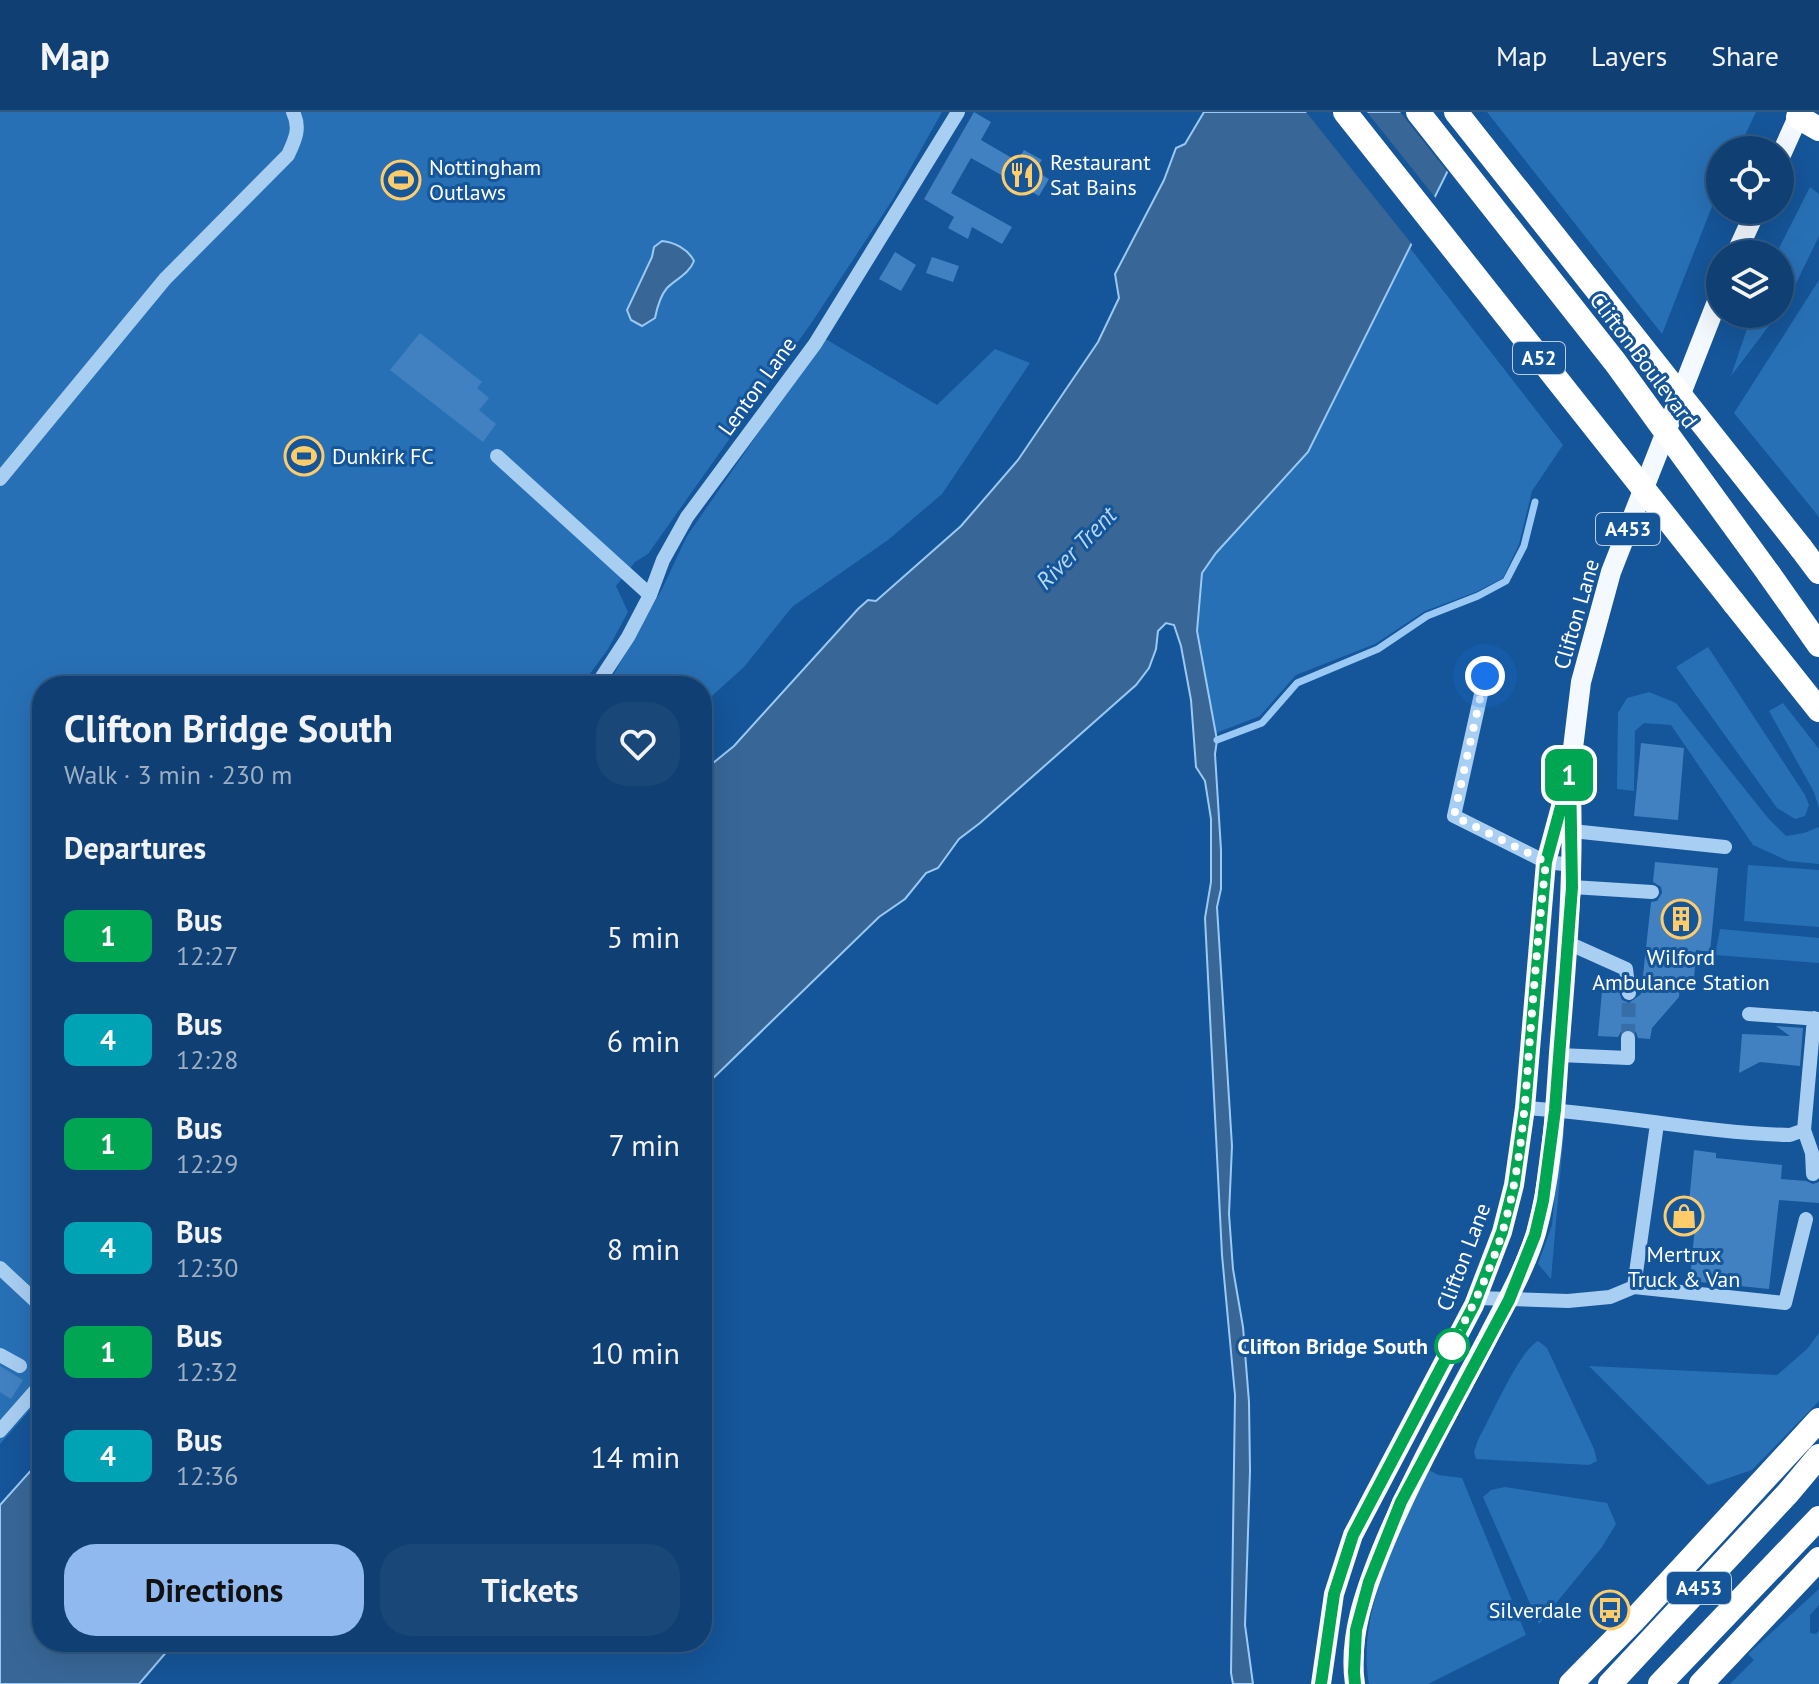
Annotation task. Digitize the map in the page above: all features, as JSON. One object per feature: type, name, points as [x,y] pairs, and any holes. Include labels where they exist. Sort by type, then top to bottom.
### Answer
[{"type":"highway","name":"A52","points":[[1345,112],[1819,710]]},
{"type":"highway","name":"Clifton Boulevard","points":[[1418,112],[1615,362],[1819,645]]},
{"type":"highway","name":"Clifton Boulevard","points":[[1456,112],[1819,572]]},
{"type":"highway","points":[[1797,684],[1819,717]]},
{"type":"highway","points":[[1571,1684],[1819,1420]]},
{"type":"highway","name":"A453","points":[[1610,1684],[1819,1456]]},
{"type":"highway","name":"A453","points":[[1660,1684],[1819,1518]]},
{"type":"highway","points":[[1701,1684],[1814,1566]]},
{"type":"main road","points":[[1794,136],[1806,118]]},
{"type":"main road","name":"Clifton Lane","points":[[1321,1684],[1334,1594],[1353,1535],[1477,1298],[1502,1232],[1514,1185],[1525,1108],[1546,862],[1570,773],[1581,682],[1611,572],[1707,328]]},
{"type":"main road","name":"Clifton Lane","points":[[1355,1684],[1356,1630],[1369,1582],[1401,1502],[1509,1300],[1535,1235],[1545,1189],[1555,1110],[1568,943],[1573,865],[1570,773]]},
{"type":"street","points":[[0,479],[165,279],[288,155],[297,135],[293,112]]},
{"type":"street","name":"Lenton Lane","points":[[603,676],[628,637],[650,595],[663,560],[687,517],[815,344],[958,112]]},
{"type":"street","points":[[497,456],[650,595]]},
{"type":"street","points":[[1485,676],[1454,816],[1546,862],[1573,865]]},
{"type":"street","points":[[1572,831],[1725,847]]},
{"type":"street","points":[[1572,887],[1652,892]]},
{"type":"street","points":[[1568,943],[1626,969],[1629,993]]},
{"type":"street","points":[[1749,1014],[1817,1018],[1804,1130],[1812,1153],[1813,1174]]},
{"type":"street","points":[[1559,1055],[1628,1058],[1628,1038]]},
{"type":"street","points":[[1525,1108],[1760,1135],[1790,1135],[1804,1130]]},
{"type":"street","points":[[1634,1287],[1657,1124]]},
{"type":"street","points":[[1477,1298],[1568,1301],[1610,1297],[1634,1287],[1785,1303],[1806,1219]]},
{"type":"street","points":[[0,1268],[32,1298]]},
{"type":"street","points":[[0,1355],[20,1366]]},
{"type":"street","points":[[0,1431],[32,1394]]},
{"type":"shaded area","points":[[0,112],[942,112],[893,199],[812,322],[648,554],[635,562],[616,586],[628,612],[608,649],[588,676],[32,676],[32,1407],[0,1444]]},
{"type":"shaded area","points":[[1487,112],[1756,112],[1745,136],[1706,136],[1706,222],[1662,334]]},
{"type":"shaded area","points":[[1810,187],[1819,194],[1819,236],[1794,288],[1794,240],[1783,240],[1794,224]]},
{"type":"shaded area","points":[[1410,248],[1563,445],[1532,491],[1519,544],[1503,578],[1425,611],[1375,644],[1296,675],[1260,716],[1216,733],[1197,631],[1202,573],[1216,553],[1308,452]]},
{"type":"shaded area","points":[[1819,280],[1819,517],[1734,413],[1788,328],[1794,328],[1794,319]]},
{"type":"shaded area","points":[[1747,328],[1767,328],[1731,376]]},
{"type":"shaded area","points":[[824,338],[937,405],[995,349],[1030,363],[942,494],[888,540],[792,607],[744,667],[712,696],[712,676],[613,676],[662,589],[687,536]]},
{"type":"shaded area","points":[[1708,647],[1805,795],[1809,805],[1805,816],[1795,819],[1777,808],[1676,667]]},
{"type":"shaded area","points":[[1649,692],[1676,703],[1786,836],[1819,827],[1819,864],[1788,861],[1753,845],[1671,725],[1644,723],[1635,731],[1634,791],[1617,789],[1618,713],[1627,698]]},
{"type":"shaded area","points":[[1783,703],[1819,749],[1819,808],[1814,792],[1769,711]]},
{"type":"shaded area","points":[[1748,865],[1819,870],[1819,927],[1744,921]]},
{"type":"shaded area","points":[[1720,929],[1819,938],[1819,963],[1715,955]]},
{"type":"shaded area","points":[[1561,1130],[1564,1131],[1551,1279],[1538,1264],[1552,1225]]},
{"type":"shaded area","points":[[1819,1333],[1819,1401],[1752,1470],[1708,1485],[1589,1366],[1777,1375],[1807,1349]]},
{"type":"shaded area","points":[[1538,1341],[1547,1348],[1594,1449],[1597,1461],[1589,1465],[1476,1459],[1474,1452],[1478,1440],[1505,1386],[1530,1347]]},
{"type":"shaded area","points":[[1429,1470],[1438,1475],[1462,1478],[1526,1635],[1428,1684],[1369,1684],[1367,1657],[1374,1601],[1393,1546]]},
{"type":"shaded area","points":[[1505,1487],[1607,1503],[1616,1524],[1602,1547],[1539,1624],[1483,1497],[1491,1490]]},
{"type":"shaded area","points":[[1819,1589],[1819,1605],[1810,1615],[1810,1633],[1816,1634],[1819,1630],[1819,1684],[1730,1684],[1754,1660],[1748,1654]]},
{"type":"water","name":"River Trent","points":[[1204,112],[1477,112],[1308,452],[1216,553],[1202,573],[1197,631],[1217,740],[1221,889],[1217,907],[1232,1146],[1229,1214],[1249,1402],[1245,1625],[1253,1684],[1233,1684],[1231,1673],[1235,1395],[1222,1255],[1205,918],[1211,882],[1211,819],[1205,781],[1196,767],[1191,700],[1174,625],[1166,623],[1158,631],[1149,668],[1136,685],[959,839],[938,868],[926,873],[905,899],[879,917],[712,1079],[712,764],[734,746],[858,609],[868,600],[876,601],[961,526],[1018,460],[1098,342],[1119,298],[1115,274],[1164,180],[1176,148],[1185,144]]},
{"type":"water","points":[[662,241],[680,247],[694,261],[686,273],[665,291],[655,318],[642,326],[631,320],[627,310],[654,247]]},
{"type":"water","points":[[32,1469],[32,1652],[166,1652],[139,1684],[0,1684],[0,1505]]},
{"type":"pier","points":[[1306,112],[1367,112],[1438,201],[1415,248]]},
{"type":"pier","points":[[1400,112],[1481,112],[1451,176]]},
{"type":"building","name":"Restaurant Sat Bains","points":[[974,112],[991,122],[981,140],[1017,161],[1024,150],[1042,160],[1035,171],[1049,179],[1039,196],[971,158],[951,193],[1012,227],[1002,244],[972,227],[968,239],[948,228],[954,217],[924,199]]},
{"type":"building","points":[[895,252],[916,265],[901,291],[879,279]]},
{"type":"building","points":[[932,257],[959,266],[953,282],[926,273]]},
{"type":"building","points":[[420,333],[482,382],[477,388],[489,398],[479,410],[496,424],[483,442],[390,370]]},
{"type":"building","points":[[1641,743],[1684,748],[1678,820],[1634,816]]},
{"type":"building","points":[[1655,862],[1718,868],[1710,952],[1696,950],[1694,980],[1680,979],[1679,997],[1652,1028],[1650,1039],[1638,1038],[1636,1032],[1629,1028],[1622,1030],[1618,1037],[1598,1036],[1602,991],[1619,992],[1622,1000],[1629,1003],[1641,994],[1651,902],[1657,901],[1662,893],[1661,887],[1653,882]]},
{"type":"building","points":[[1776,1026],[1803,1028],[1800,1066],[1760,1062],[1739,1073],[1742,1034],[1790,1036]]},
{"type":"building","points":[[1694,1150],[1716,1153],[1716,1158],[1782,1165],[1781,1179],[1813,1184],[1819,1182],[1819,1203],[1779,1200],[1769,1289],[1690,1281],[1695,1225],[1687,1224]]},
{"type":"building","points":[[0,1366],[23,1380],[11,1399],[0,1392]]},
{"type":"waterway","points":[[1217,740],[1262,723],[1297,683],[1378,649],[1427,616],[1506,581],[1524,546],[1535,502]]},
{"type":"tunnel","points":[[1628,1038],[1629,993]]},
{"type":"bus line","name":"1","points":[[1321,1684],[1334,1594],[1353,1535],[1474,1305],[1502,1232],[1514,1185],[1525,1108],[1546,862],[1570,773],[1572,887],[1555,1110],[1549,1164],[1535,1235],[1509,1300],[1401,1502],[1369,1582],[1356,1630],[1355,1684]]},
{"type":"place","name":"Restaurant Sat Bains","points":[[1022,175]]},
{"type":"place","name":"Nottingham Outlaws","points":[[401,180]]},
{"type":"place","name":"Dunkirk FC","points":[[304,456]]},
{"type":"place","name":"Wilford Ambulance Station","points":[[1681,919]]},
{"type":"place","name":"Mertrux Truck & Van","points":[[1684,1216]]},
{"type":"place","name":"Clifton Bridge South","points":[[1452,1346]]},
{"type":"place","name":"Silverdale","points":[[1610,1610]]},
{"type":"route","points":[[1452,1346],[1448,1352],[1474,1305],[1488,1271],[1514,1185],[1525,1108],[1546,862],[1454,816],[1485,676]]}]
